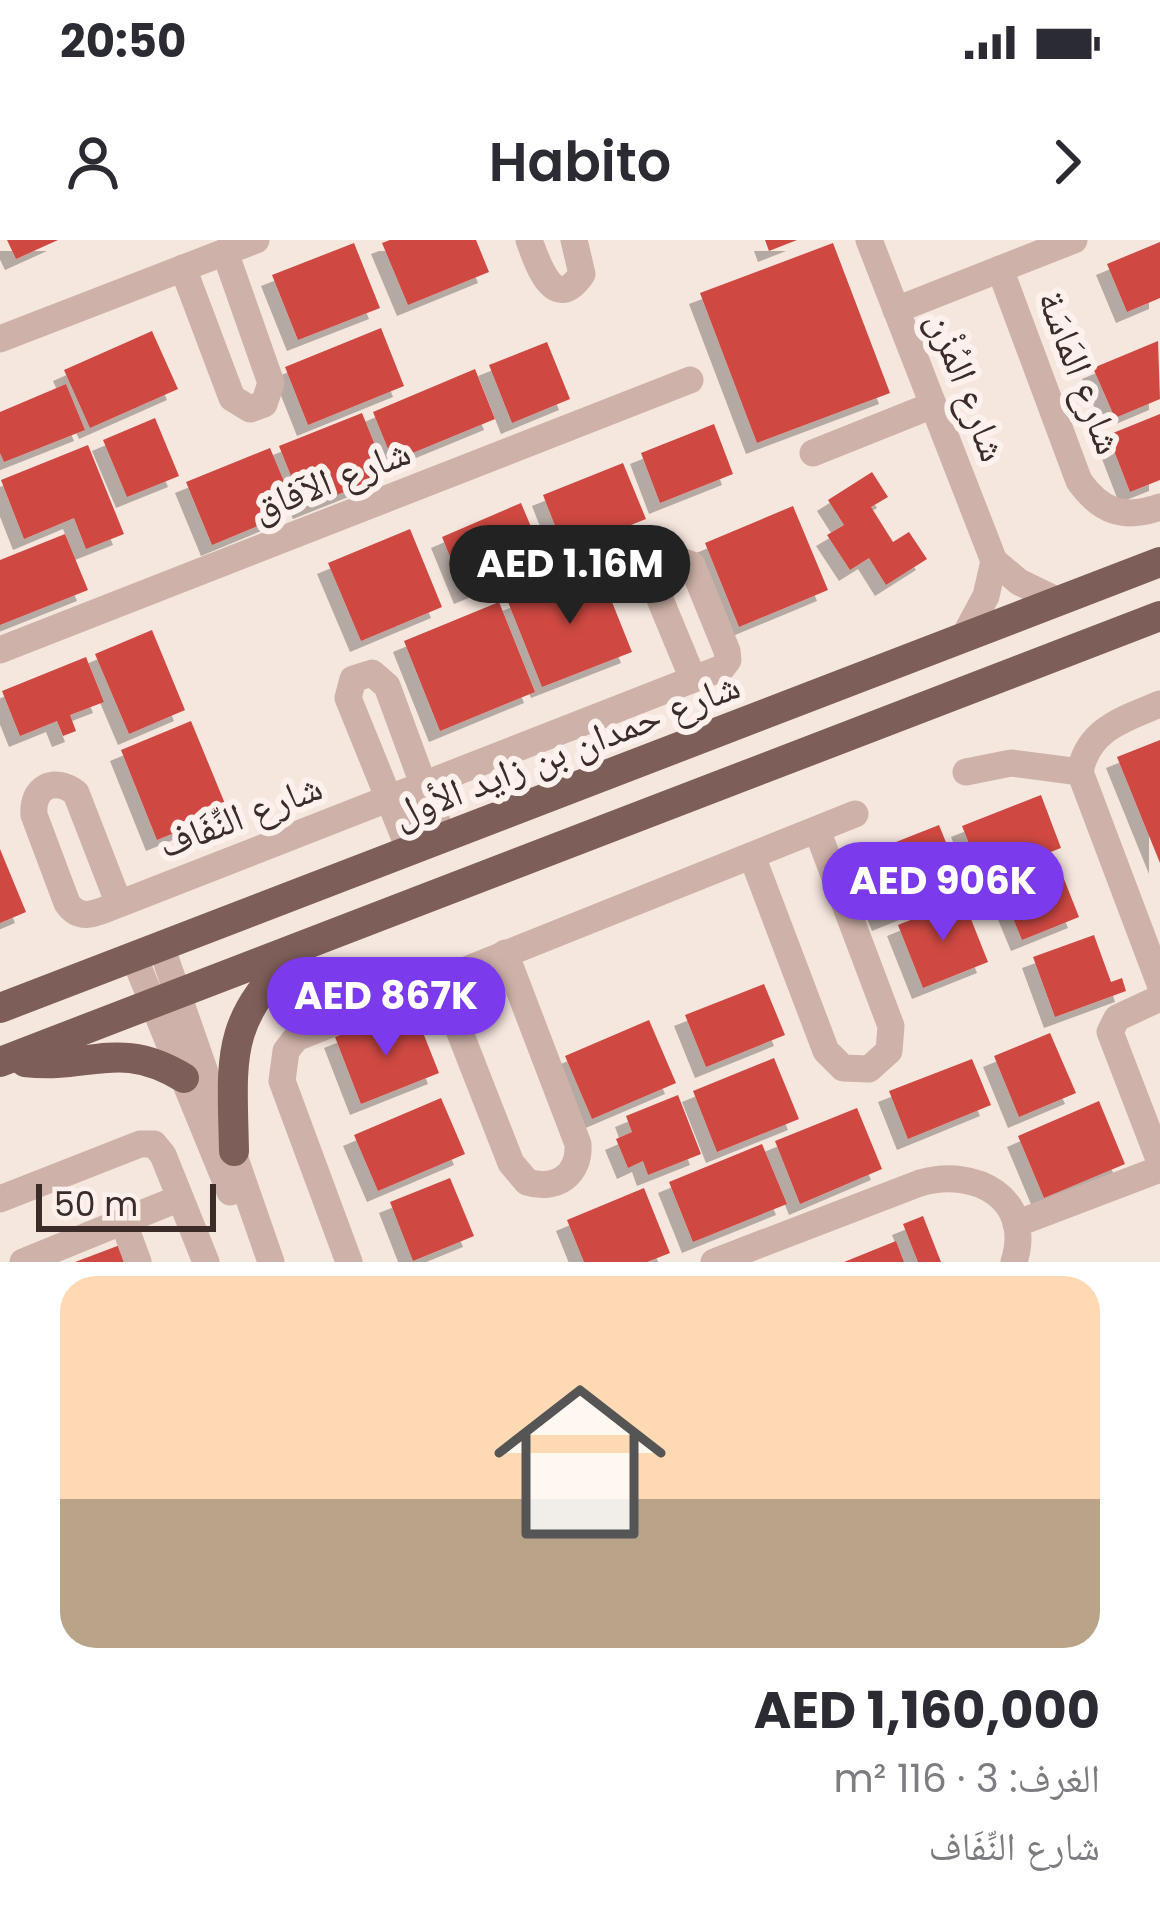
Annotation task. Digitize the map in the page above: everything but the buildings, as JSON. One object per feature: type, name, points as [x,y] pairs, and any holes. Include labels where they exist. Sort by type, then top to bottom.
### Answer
[{"type":"main road","name":"شارع حمدان بن زايد الأول","points":[[0,1008],[1160,562]]},
{"type":"main road","points":[[4,1061],[1160,616]]},
{"type":"main road","points":[[234,1151],[232,1075],[243,1018],[257,994],[309,943]]},
{"type":"main road","points":[[4,1061],[35,1063],[108,1054],[130,1057],[184,1078]]},
{"type":"street","points":[[0,340],[256,240]]},
{"type":"street","points":[[529,240],[544,279],[565,289],[582,274],[574,240]]},
{"type":"street","name":"شارع المُزْن","points":[[869,240],[994,561]]},
{"type":"street","points":[[896,310],[1074,240]]},
{"type":"street","points":[[183,268],[232,398],[250,410],[264,404],[271,383],[225,252]]},
{"type":"street","name":"شارع المَاسَة","points":[[1000,269],[1079,481],[1092,500],[1109,511],[1130,515],[1160,507]]},
{"type":"street","name":"شارع الآفاق","points":[[0,650],[690,380]]},
{"type":"street","points":[[813,452],[933,404]]},
{"type":"street","points":[[964,637],[986,596],[994,561],[1018,583],[1058,601]]},
{"type":"street","points":[[410,850],[348,698],[353,679],[362,674],[372,673],[387,686],[442,838]]},
{"type":"street","name":"شارع النِّفَاف","points":[[119,904],[76,794],[65,785],[40,790],[33,802],[34,815],[71,909],[88,916],[119,904],[389,798],[423,785],[693,679]]},
{"type":"street","points":[[1160,704],[1096,736],[1080,772],[1160,984]]},
{"type":"street","points":[[966,772],[1011,763],[1080,772]]},
{"type":"street","points":[[349,1262],[282,1081],[286,1051],[296,1038],[855,814]]},
{"type":"street","points":[[752,856],[826,1051],[843,1068],[869,1069],[890,1051],[891,1026],[817,830]]},
{"type":"street","points":[[147,951],[234,1151],[271,1262]]},
{"type":"street","points":[[439,979],[511,1163],[527,1182],[551,1185],[574,1168],[578,1144],[505,953]]},
{"type":"street","points":[[165,998],[184,1078],[258,1262]]},
{"type":"street","points":[[1016,1224],[1160,1165],[1111,1032],[1117,1018],[1160,998]]},
{"type":"street","points":[[0,1199],[148,1143],[159,1148],[206,1262]]},
{"type":"street","points":[[714,1262],[954,1176],[981,1183],[1003,1200],[1016,1224],[1014,1262]]},
{"type":"street","points":[[23,1262],[180,1198]]},
{"type":"street","points":[[122,1222],[138,1262]]}]
